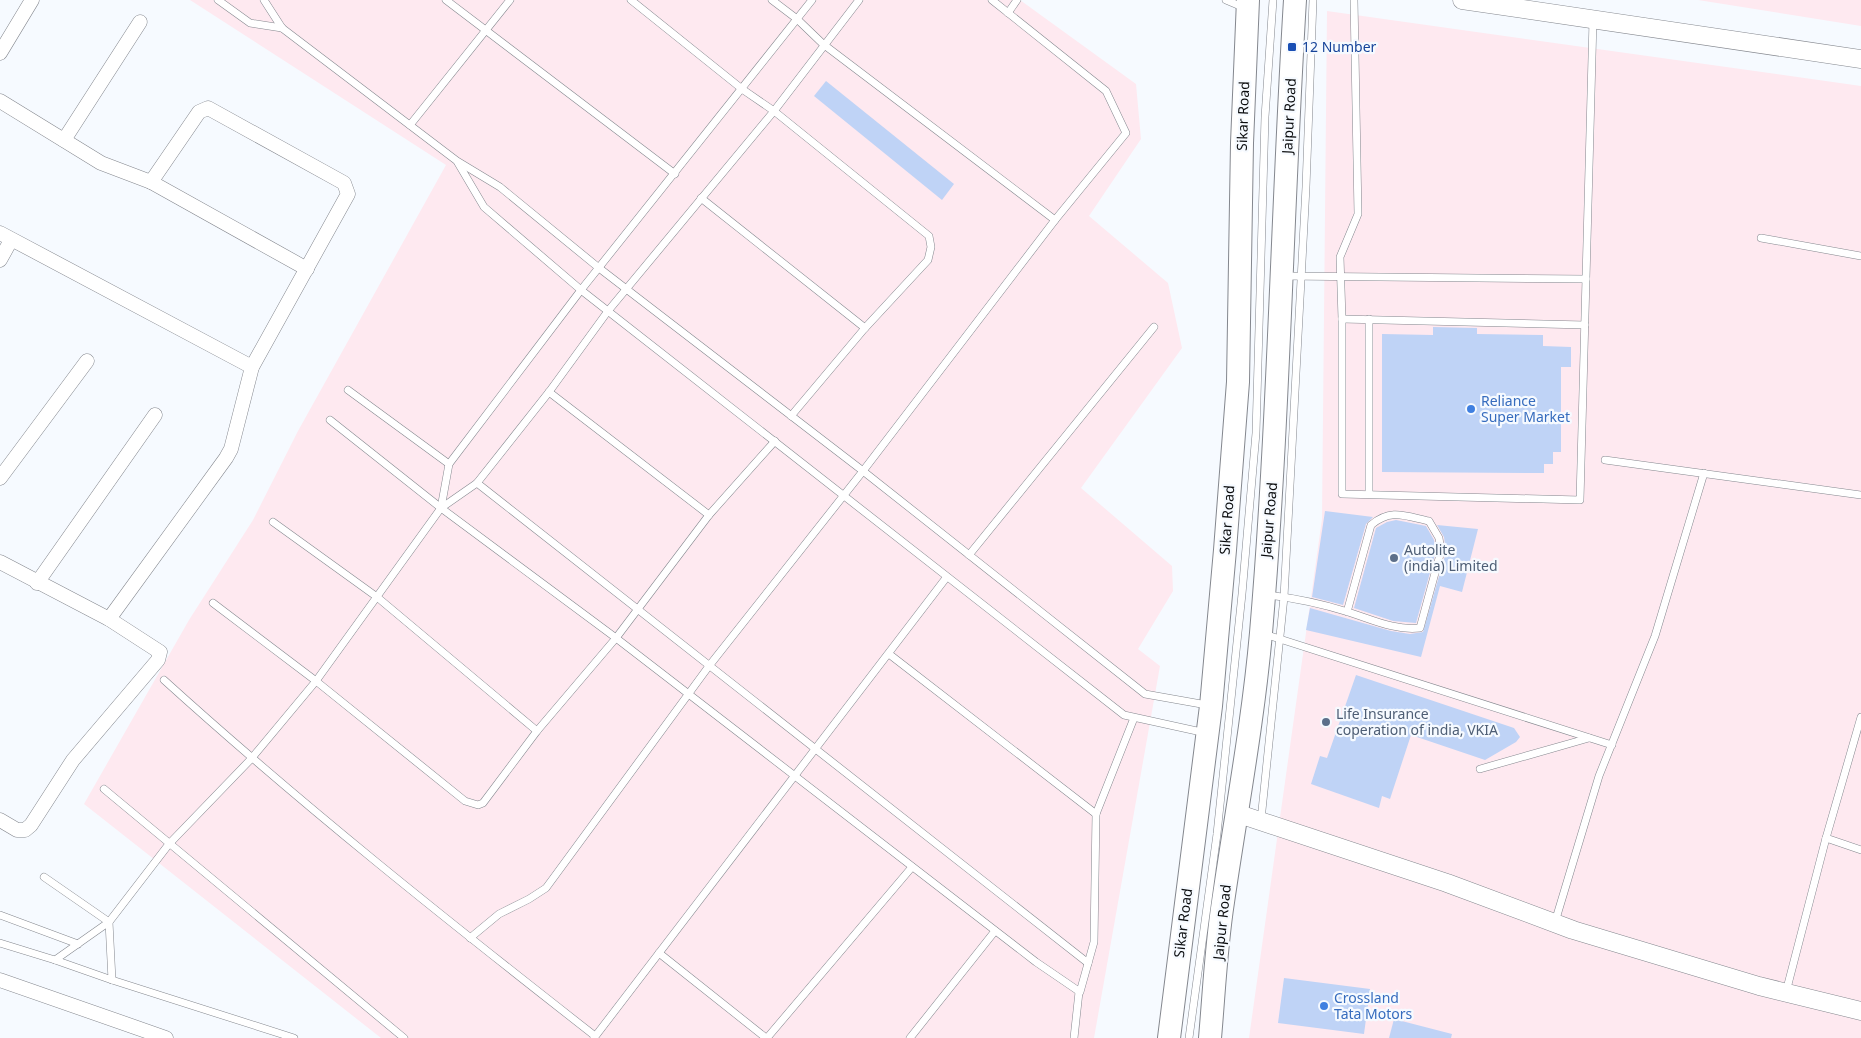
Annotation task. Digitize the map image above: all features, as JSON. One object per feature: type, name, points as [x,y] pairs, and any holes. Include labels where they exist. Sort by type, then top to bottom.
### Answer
[{"type":"main road","name":"Jaipur Road","points":[[1210,1038],[1222,906],[1236,813],[1254,700],[1271,636],[1274,596],[1275,458],[1291,276],[1295,0]]},
{"type":"main road","name":"Sikar Road","points":[[1169,1038],[1211,706],[1238,382],[1242,142],[1248,5]]},
{"type":"street","points":[[0,54],[32,0]]},
{"type":"street","points":[[1462,0],[1861,59]]},
{"type":"street","points":[[64,140],[140,22]]},
{"type":"street","points":[[0,101],[101,164],[151,182],[307,269]]},
{"type":"street","points":[[109,619],[226,458],[231,449],[252,367],[347,198],[347,188],[344,183],[212,109],[204,109],[199,112],[151,182]]},
{"type":"street","points":[[0,260],[5,236],[252,367]]},
{"type":"street","points":[[0,478],[87,361]]},
{"type":"street","points":[[37,583],[154,415]]},
{"type":"street","points":[[0,562],[109,619],[156,648],[160,652],[160,656],[73,760],[31,825],[25,830],[17,830],[0,820]]},
{"type":"street","points":[[1236,813],[1448,883],[1555,923],[1786,992],[1861,1011]]},
{"type":"street","points":[[0,980],[166,1038]]},
{"type":"lane","points":[[218,0],[250,23],[282,28]]},
{"type":"lane","points":[[264,0],[282,28],[457,161],[500,187],[599,268],[863,471],[1145,694],[1211,706]]},
{"type":"lane","points":[[446,0],[675,174]]},
{"type":"lane","points":[[410,125],[510,0]]},
{"type":"lane","points":[[631,0],[742,89],[774,111],[929,236],[931,247],[928,260],[865,328],[791,416]]},
{"type":"lane","points":[[772,0],[797,19],[823,44],[1055,220]]},
{"type":"lane","points":[[440,508],[449,464],[581,290],[812,0]]},
{"type":"lane","points":[[55,960],[109,922],[170,844],[251,759],[316,681],[440,508],[477,483],[549,392],[608,311],[774,111],[823,44],[859,0]]},
{"type":"lane","points":[[470,938],[499,914],[529,900],[546,888],[709,666],[844,496],[1055,220],[1126,133],[1106,91],[992,0]]},
{"type":"lane","points":[[1008,13],[1018,0]]},
{"type":"lane","points":[[1226,0],[1248,5]]},
{"type":"lane","points":[[1189,1038],[1217,834],[1255,443],[1264,136],[1272,0]]},
{"type":"lane","points":[[1313,0],[1291,276],[1586,279]]},
{"type":"lane","points":[[1354,0],[1358,214],[1340,257],[1342,494],[1580,500],[1593,19]]},
{"type":"lane","points":[[457,161],[484,207],[581,290],[775,441],[946,578],[1124,715],[1207,733]]},
{"type":"lane","points":[[701,198],[865,328]]},
{"type":"lane","points":[[1761,238],[1861,256]]},
{"type":"lane","points":[[1342,319],[1585,325]]},
{"type":"lane","points":[[1369,319],[1369,494]]},
{"type":"lane","points":[[969,555],[1154,327]]},
{"type":"lane","points":[[348,390],[449,464]]},
{"type":"lane","points":[[549,392],[709,515]]},
{"type":"lane","points":[[330,420],[440,508],[616,638],[995,931],[1079,992]]},
{"type":"lane","points":[[213,603],[316,681],[465,801],[473,804],[483,803],[537,731],[638,610],[709,515],[775,441]]},
{"type":"lane","points":[[1604,460],[1861,495]]},
{"type":"lane","points":[[1555,923],[1599,776],[1655,636],[1704,473]]},
{"type":"lane","points":[[477,483],[1088,964]]},
{"type":"lane","points":[[1274,596],[1347,612],[1393,626],[1410,629],[1420,628],[1441,551],[1439,538],[1429,520],[1396,513],[1381,516],[1371,525],[1347,612]]},
{"type":"lane","points":[[273,522],[378,597],[537,731]]},
{"type":"lane","points":[[164,680],[251,759],[594,1037],[946,578]]},
{"type":"lane","points":[[1261,821],[1271,636],[1612,745]]},
{"type":"lane","points":[[889,654],[1096,814]]},
{"type":"lane","points":[[1786,992],[1826,838],[1861,717]]},
{"type":"lane","points":[[1074,1038],[1079,992],[1094,942],[1096,814],[1134,718]]},
{"type":"lane","points":[[1480,769],[1589,738]]},
{"type":"lane","points":[[104,789],[404,1038]]},
{"type":"lane","points":[[1826,838],[1861,850]]},
{"type":"lane","points":[[659,953],[767,1038],[912,867]]},
{"type":"lane","points":[[44,877],[109,922]]},
{"type":"lane","points":[[0,915],[78,944]]},
{"type":"lane","points":[[109,922],[112,980]]},
{"type":"lane","points":[[910,1038],[995,931]]},
{"type":"lane","points":[[0,943],[294,1038]]},
{"type":"shaded area","points":[[190,0],[1020,0],[1136,84],[1141,139],[1089,216],[1168,283],[1182,348],[1081,488],[1172,566],[1173,591],[1138,649],[1160,666],[1094,1038],[381,1038],[84,804],[189,620],[253,520],[298,431],[446,165]]},
{"type":"shaded area","points":[[1698,0],[1861,0],[1861,26]]},
{"type":"shaded area","points":[[1327,11],[1861,86],[1861,1038],[1249,1038],[1322,519]]},
{"type":"building","points":[[826,81],[954,184],[942,200],[814,96]]},
{"type":"building","name":"Reliance Super Market","points":[[1433,327],[1477,328],[1477,334],[1543,335],[1543,346],[1571,347],[1571,367],[1561,367],[1561,452],[1553,452],[1553,464],[1544,464],[1544,473],[1382,472],[1382,334],[1433,335]]},
{"type":"building","points":[[1325,511],[1373,517],[1366,524],[1343,605],[1312,597]]},
{"type":"building","points":[[1396,520],[1426,526],[1434,540],[1436,551],[1416,623],[1393,621],[1354,608],[1376,528]]},
{"type":"building","points":[[1437,525],[1478,529],[1462,592],[1440,586],[1421,657],[1306,630],[1310,608],[1391,631],[1410,634],[1423,632],[1446,552],[1444,537]]},
{"type":"building","points":[[1356,675],[1514,728],[1520,737],[1516,742],[1485,760],[1411,735],[1390,799],[1382,796],[1379,808],[1311,784],[1320,756],[1327,758]]},
{"type":"building","name":"Crossland Tata Motors","points":[[1284,978],[1370,989],[1364,1034],[1278,1023]]},
{"type":"building","points":[[1394,1019],[1452,1034],[1451,1038],[1389,1038]]},
{"type":"place","name":"12 Number","points":[[1292,47]]},
{"type":"place","name":"Reliance Super Market","points":[[1471,409]]},
{"type":"place","name":"Autolite (india) Limited","points":[[1394,558]]},
{"type":"place","name":"Life Insurance coperation of india, VKIA","points":[[1326,722]]},
{"type":"place","name":"Crossland Tata Motors","points":[[1324,1006]]}]
